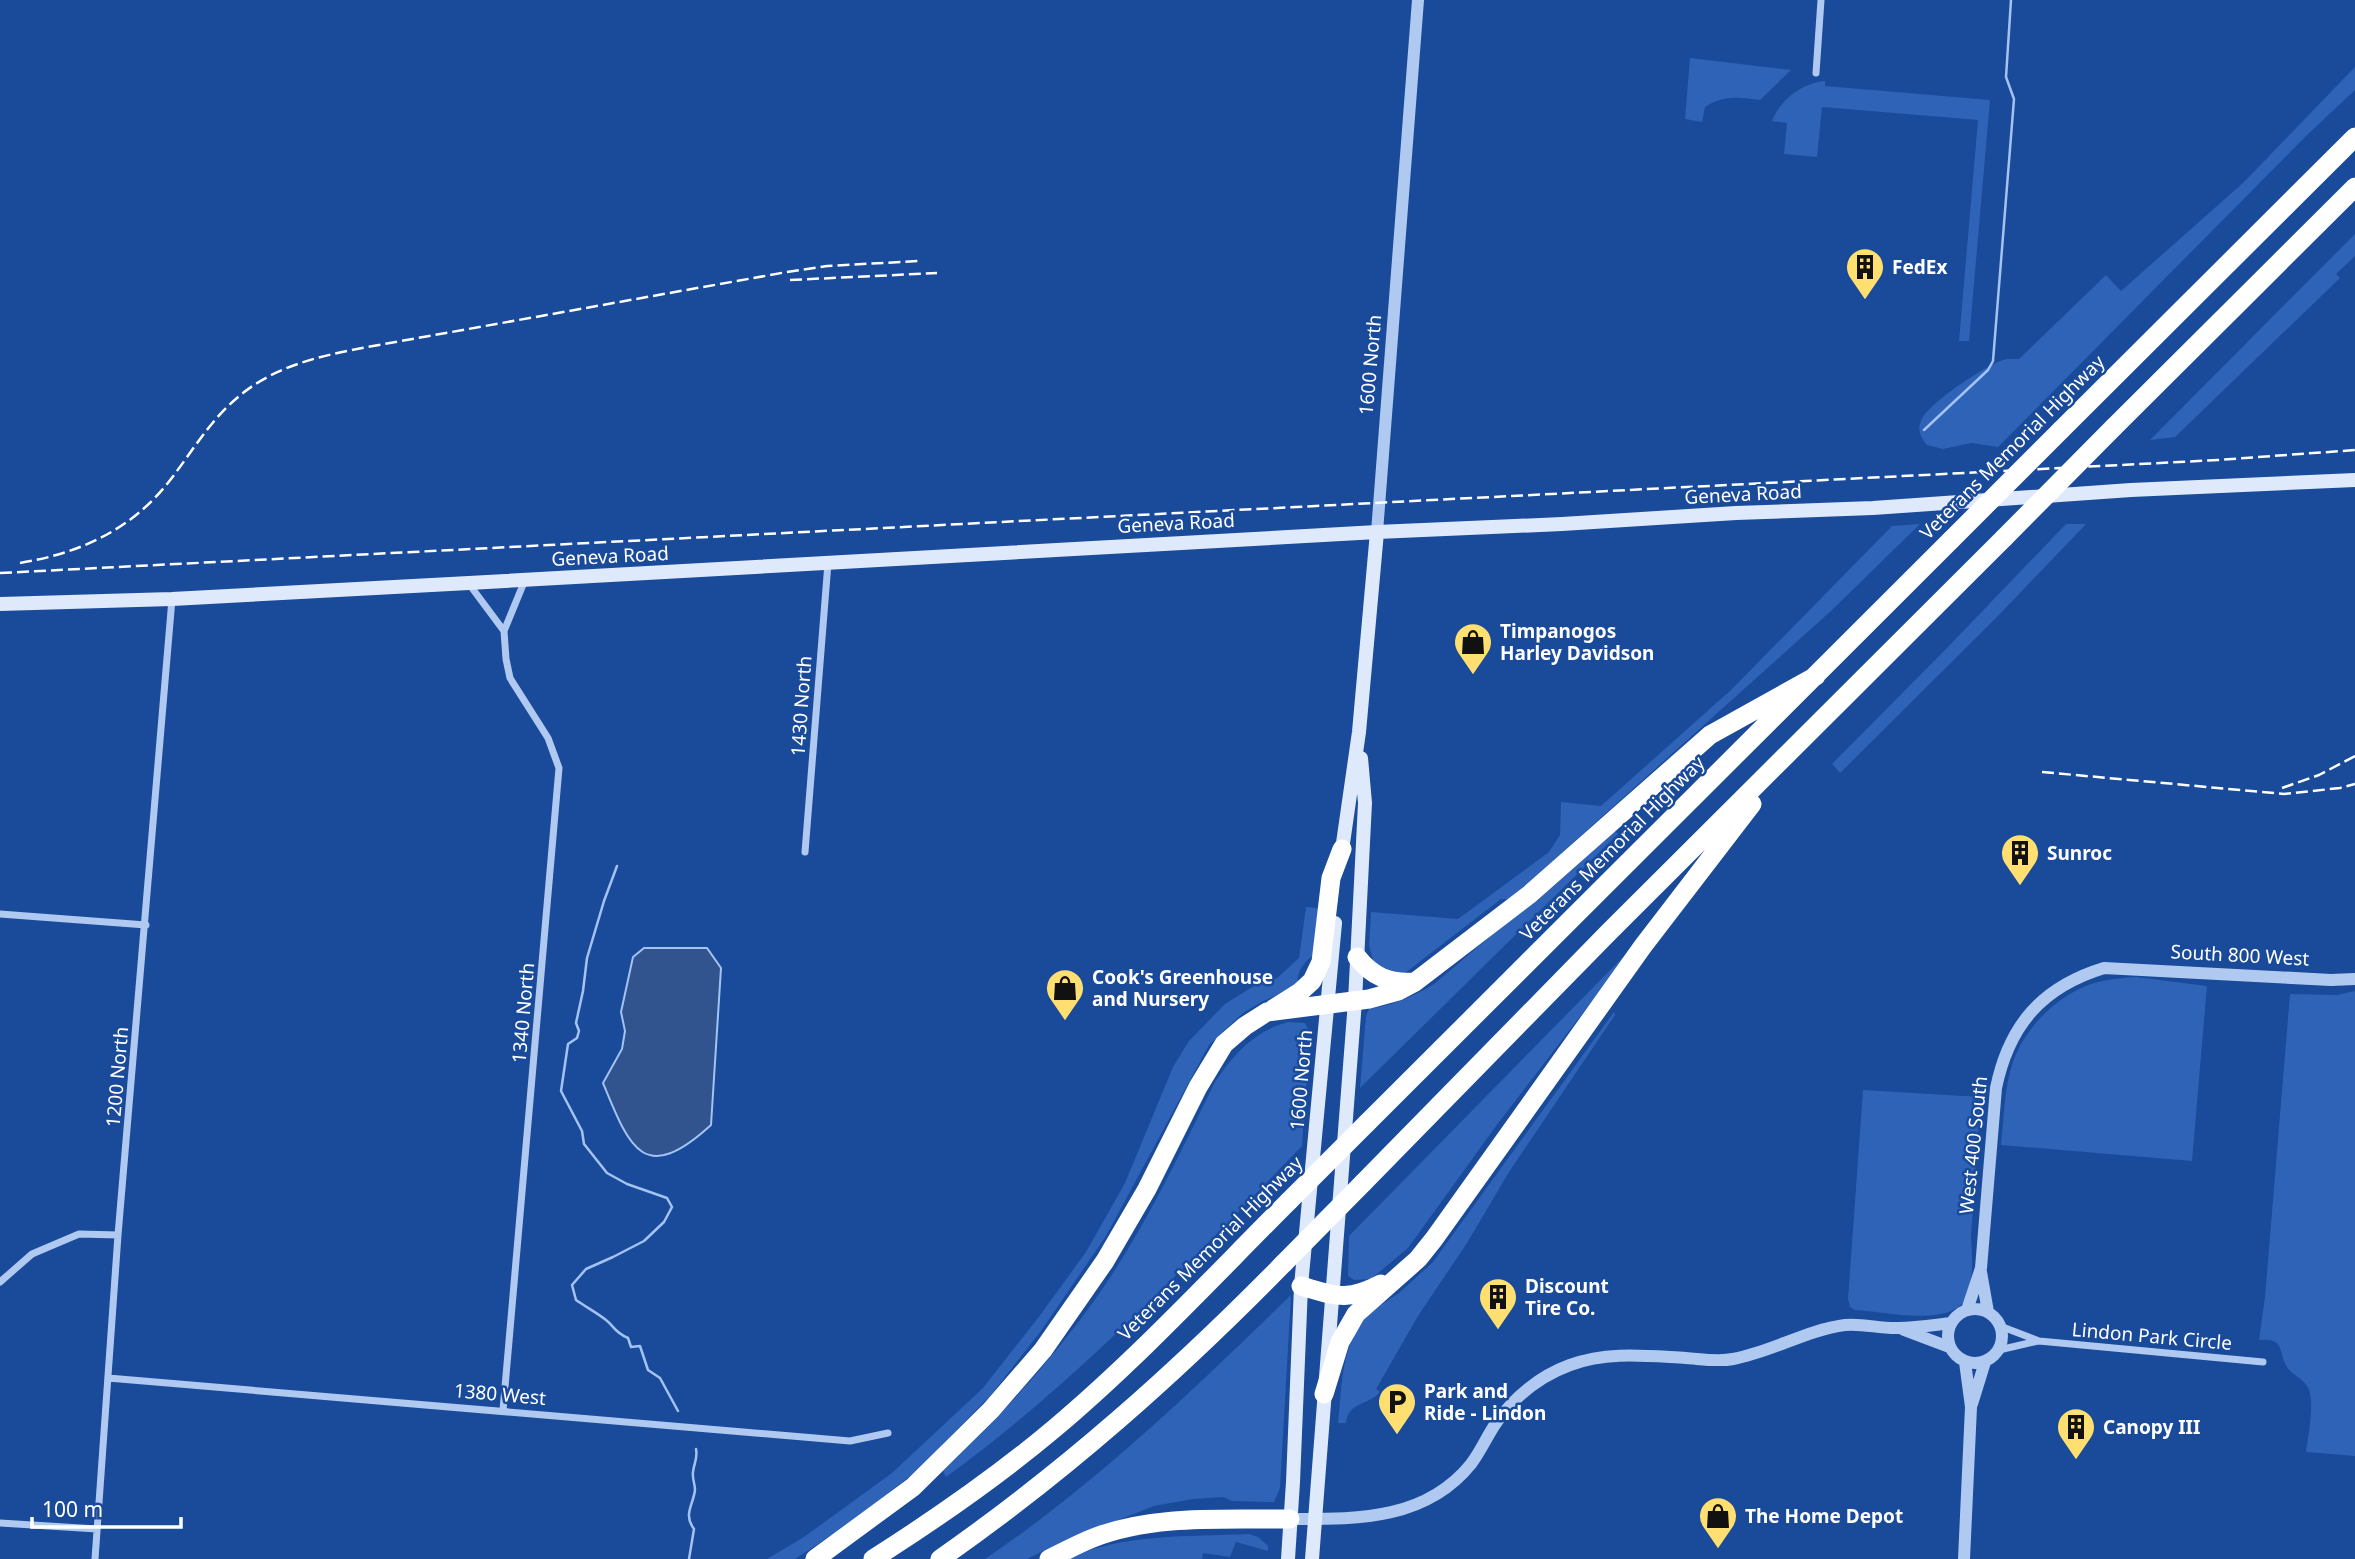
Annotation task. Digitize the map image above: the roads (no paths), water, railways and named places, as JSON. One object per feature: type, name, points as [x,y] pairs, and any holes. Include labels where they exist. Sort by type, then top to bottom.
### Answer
[{"type":"highway","name":"Veterans Memorial Highway","points":[[873,1559],[975,1491],[1054,1429],[1150,1341],[2355,137]]},
{"type":"highway","points":[[940,1559],[1025,1498],[1087,1448],[1161,1382],[1284,1263],[2355,187]]},
{"type":"highway","points":[[1267,1012],[1384,996],[1415,982],[1531,894],[1710,735],[1816,676]]},
{"type":"highway","points":[[1324,1394],[1340,1342],[1356,1314],[1418,1259],[1434,1239],[1643,946],[1797,745]]},
{"type":"highway","points":[[815,1559],[913,1487],[991,1410],[1043,1350],[1105,1261],[1147,1189],[1198,1087],[1224,1044],[1245,1026],[1300,992],[1312,981],[1321,962],[1331,878],[1342,849]]},
{"type":"highway","points":[[1357,957],[1368,971],[1378,977],[1402,983],[1415,982]]},
{"type":"highway","points":[[1301,1286],[1331,1294],[1353,1296],[1400,1275]]},
{"type":"highway","points":[[1049,1559],[1093,1538],[1153,1524],[1290,1519]]},
{"type":"main road","name":"Geneva Road","points":[[0,604],[172,599],[1377,532],[1873,508],[2131,490],[2355,480]]},
{"type":"main road","name":"1600 North","points":[[1287,1559],[1301,1286],[1342,849],[1359,732],[1377,532]]},
{"type":"main road","name":"1600 North","points":[[1312,1559],[1355,1001],[1365,803],[1359,732]]},
{"type":"street","name":"1600 North","points":[[1377,532],[1418,0]]},
{"type":"street","points":[[1816,73],[1821,0]]},
{"type":"street","name":"1430 North","points":[[805,852],[828,562]]},
{"type":"street","points":[[504,631],[525,580]]},
{"type":"street","points":[[469,583],[504,631]]},
{"type":"street","name":"1200 North","points":[[95,1559],[118,1234],[172,599]]},
{"type":"street","name":"1340 North","points":[[503,1410],[559,768],[548,738],[510,678],[504,631]]},
{"type":"street","points":[[0,914],[146,925]]},
{"type":"street","name":"West 400 South","points":[[1967,1310],[1981,1268],[1996,1088],[2005,1053],[2014,1032],[2043,999],[2066,984],[2104,968],[2122,968]]},
{"type":"street","name":"South 800 West","points":[[2122,968],[2331,980],[2355,979]]},
{"type":"street","points":[[0,1282],[32,1254],[79,1234],[118,1234]]},
{"type":"street","name":"West 400 South","points":[[1981,1268],[1988,1312]]},
{"type":"street","points":[[1985,1362],[1965,1362],[1954,1355],[1950,1347],[1948,1332],[1951,1323],[1967,1310],[1979,1309],[1988,1312],[2000,1326],[2039,1341]]},
{"type":"street","points":[[1290,1519],[1375,1517],[1395,1513],[1427,1499],[1460,1476],[1514,1402],[1540,1380],[1568,1366],[1595,1358],[1623,1355],[1733,1359],[1821,1330],[1847,1325],[1899,1328],[1951,1323]]},
{"type":"street","points":[[1970,1407],[1985,1362],[1998,1350],[2002,1341],[2000,1326]]},
{"type":"street","points":[[1899,1328],[1950,1347]]},
{"type":"street","points":[[1998,1350],[2039,1341]]},
{"type":"street","name":"Lindon Park Circle","points":[[2039,1341],[2263,1362]]},
{"type":"street","points":[[1964,1559],[1970,1407],[1965,1362]]},
{"type":"street","name":"1380 West","points":[[108,1378],[850,1441],[888,1433]]},
{"type":"street","points":[[0,1523],[97,1529]]},
{"type":"waterway","points":[[1924,430],[1988,370],[1993,361],[2014,99],[2006,77],[2011,0]]},
{"type":"waterway","points":[[617,866],[587,958],[576,1023],[579,1031],[577,1038],[568,1044],[561,1091],[582,1131],[584,1144],[607,1173],[627,1184],[667,1198],[672,1207],[664,1222],[644,1241],[586,1269],[572,1285],[576,1300],[603,1317],[617,1332],[628,1338],[631,1347],[640,1346],[648,1370],[660,1378],[678,1411]]},
{"type":"waterway","points":[[689,1559],[694,1529],[689,1514],[695,1490],[693,1474],[696,1449]]},
{"type":"railway","points":[[20,563],[64,553],[123,525],[156,497],[232,402],[256,384],[300,363],[362,348],[787,272],[827,266],[919,261]]},
{"type":"railway","points":[[790,280],[937,273]]},
{"type":"railway","points":[[0,573],[2218,460],[2355,450]]},
{"type":"railway","points":[[2282,788],[2319,775],[2355,756]]},
{"type":"railway","points":[[2042,772],[2284,794],[2355,784]]},
{"type":"place","name":"FedEx","points":[[1865,301]]},
{"type":"place","name":"Timpanogos Harley Davidson","points":[[1473,676]]},
{"type":"place","name":"Sunroc","points":[[2020,887]]},
{"type":"place","name":"Cook's Greenhouse and Nursery","points":[[1065,1022]]},
{"type":"place","name":"Discount Tire Co.","points":[[1498,1331]]},
{"type":"place","name":"Park and Ride - Lindon","points":[[1397,1436]]},
{"type":"place","name":"Canopy III","points":[[2076,1461]]},
{"type":"place","name":"The Home Depot","points":[[1718,1550]]}]
